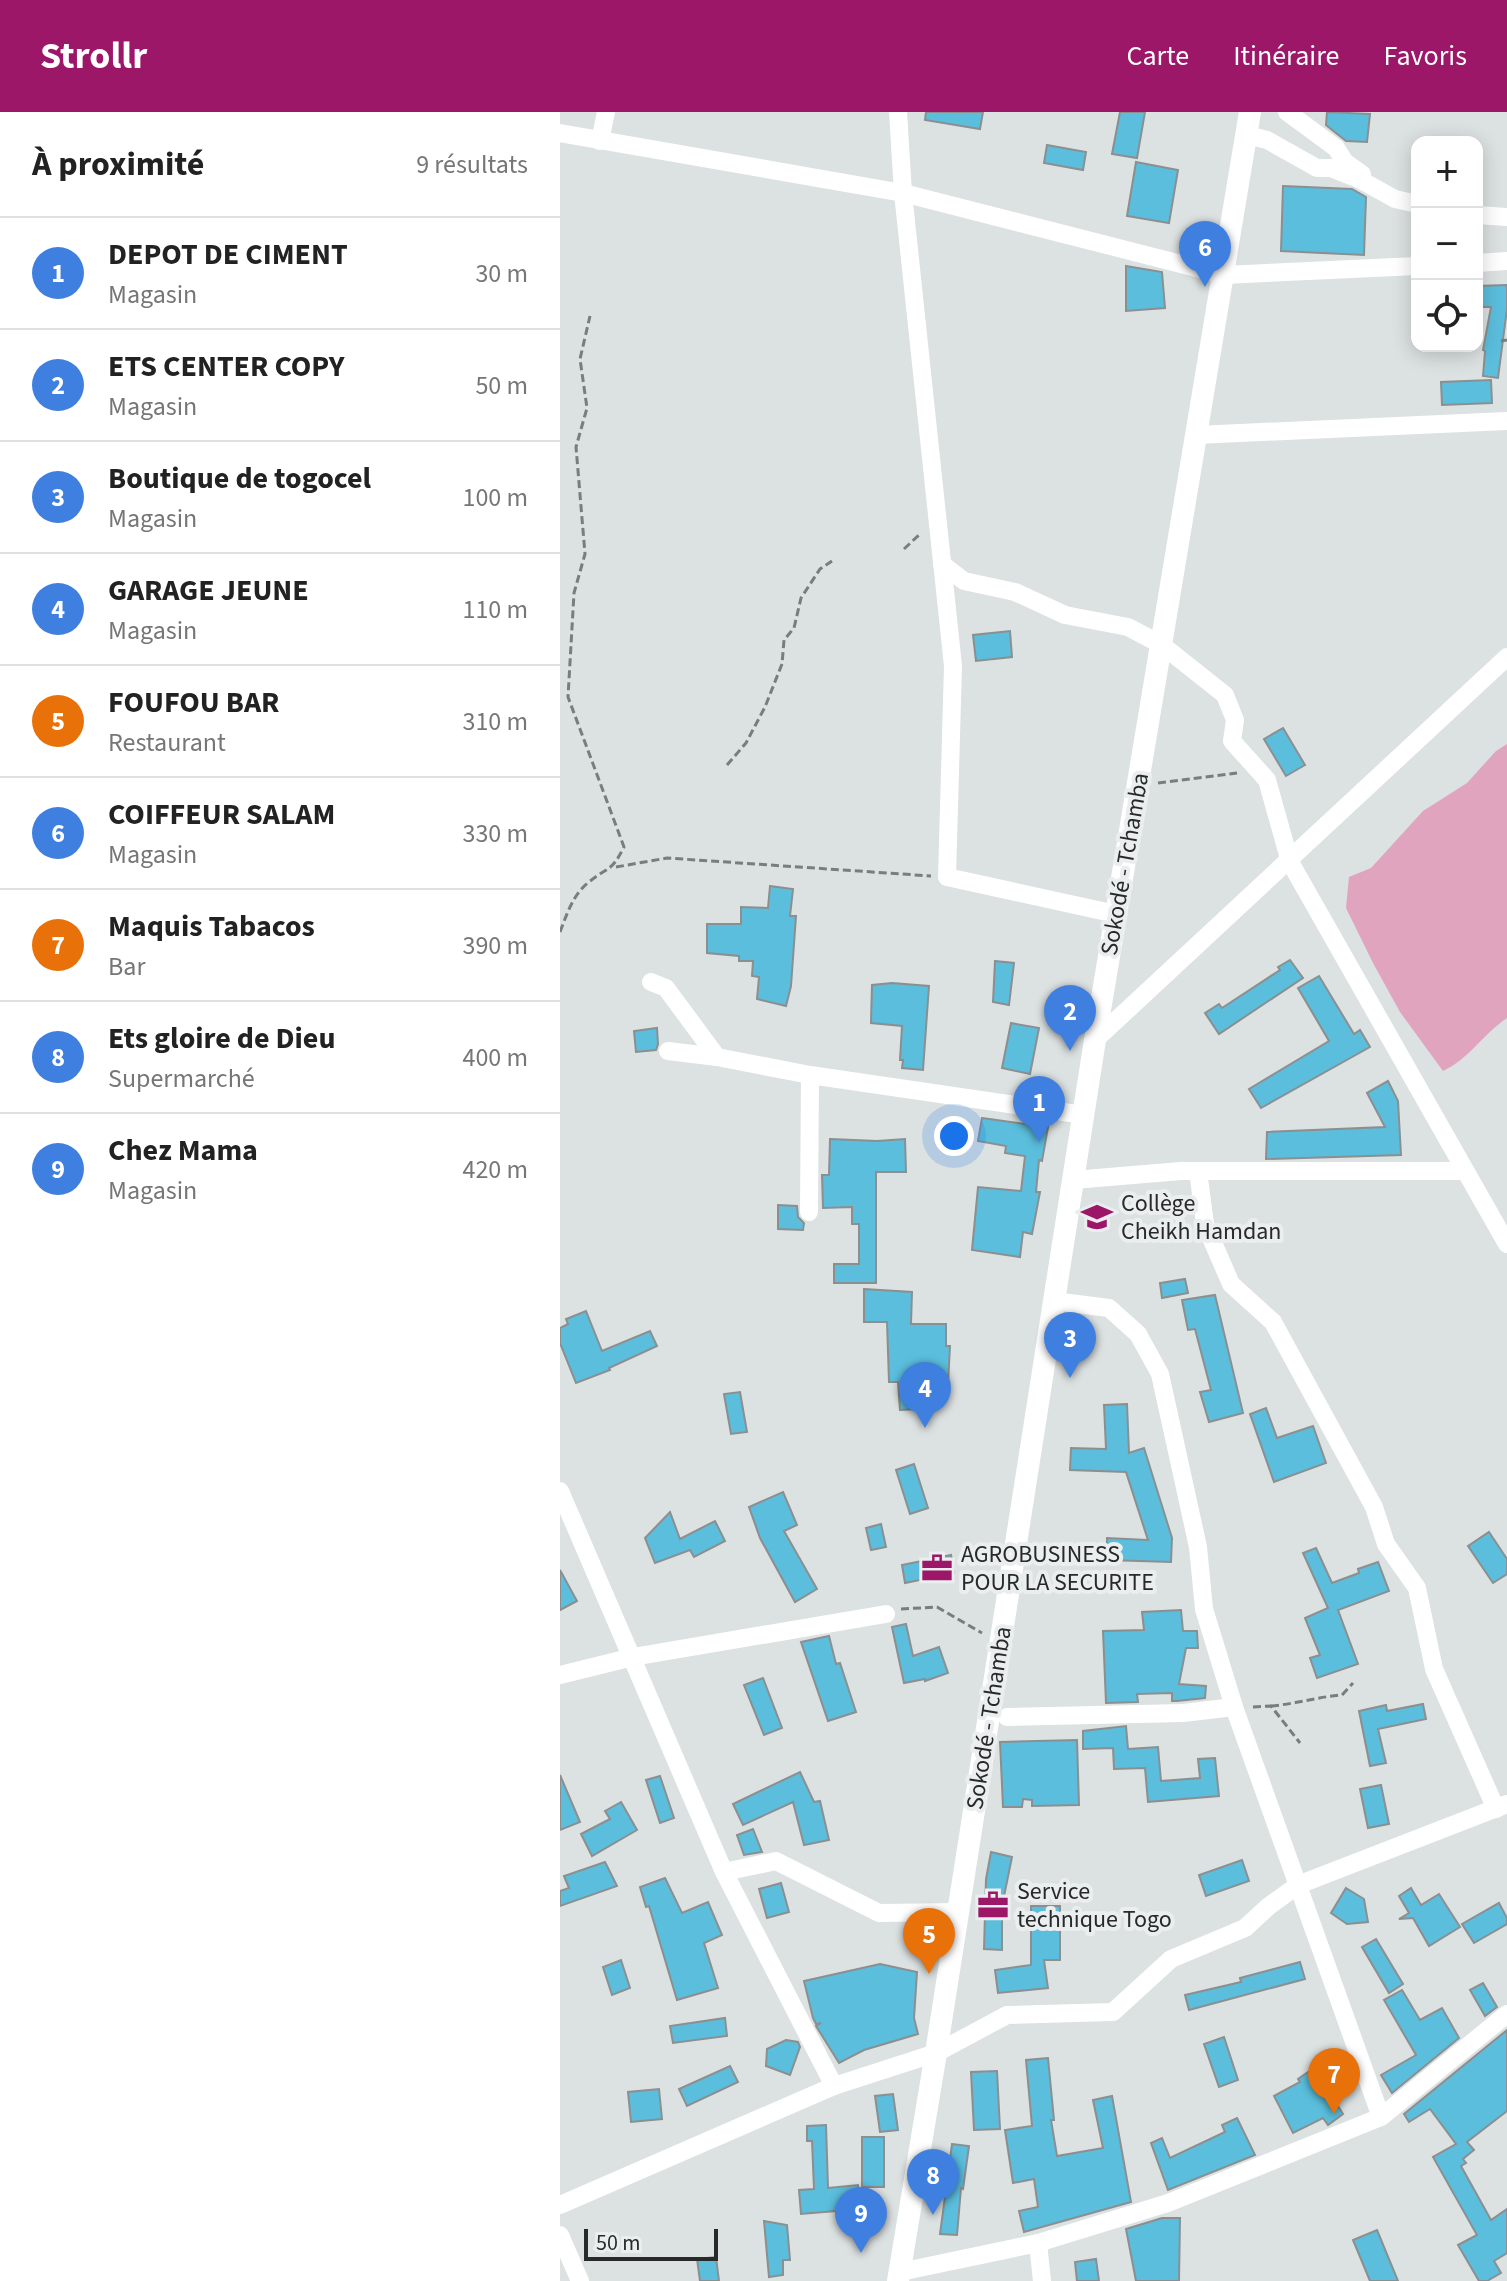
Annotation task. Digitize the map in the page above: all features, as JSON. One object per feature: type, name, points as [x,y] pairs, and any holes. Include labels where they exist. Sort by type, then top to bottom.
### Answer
[{"type":"main road","name":"Sokodé - Tchamba","points":[[899,2276],[1095,1040],[1249,123]]},
{"type":"street","points":[[600,141],[606,112]]},
{"type":"street","points":[[898,112],[903,193],[953,666],[947,877],[1116,914]]},
{"type":"street","points":[[1287,112],[1336,148],[1345,162],[1411,214]]},
{"type":"street","points":[[1249,123],[1267,140],[1317,168],[1331,168],[1395,199],[1411,203]]},
{"type":"street","points":[[560,133],[903,193],[1224,275],[1411,266]]},
{"type":"street","points":[[1483,215],[1507,217]]},
{"type":"street","points":[[1483,263],[1507,261]]},
{"type":"street","points":[[1197,435],[1507,421]]},
{"type":"street","points":[[942,564],[964,581],[1015,592],[1065,615],[1128,627],[1162,645],[1225,695],[1235,720],[1232,741],[1267,780],[1290,862],[1507,1244]]},
{"type":"street","points":[[1095,1040],[1507,657]]},
{"type":"street","points":[[651,982],[666,988],[717,1057]]},
{"type":"street","points":[[668,1051],[1084,1115]]},
{"type":"street","points":[[809,1212],[810,1075]]},
{"type":"street","points":[[1073,1180],[1198,1171],[1465,1171]]},
{"type":"street","points":[[560,2205],[834,2086],[936,2053],[1007,2015],[1113,2012],[1171,1959],[1245,1928],[1298,1885],[1504,1807],[1434,1669],[1417,1588],[1386,1544],[1374,1507],[1273,1322],[1231,1284],[1205,1224],[1198,1171]]},
{"type":"street","points":[[1054,1301],[1109,1308],[1138,1334],[1160,1374],[1198,1547],[1204,1609],[1234,1707],[1381,2117]]},
{"type":"street","points":[[560,1491],[724,1872],[834,2086]]},
{"type":"street","points":[[560,1675],[633,1657],[886,1614]]},
{"type":"street","points":[[1007,1717],[1170,1714],[1234,1707]]},
{"type":"street","points":[[724,1872],[776,1861],[879,1913],[958,1912]]},
{"type":"street","points":[[899,2276],[1038,2243],[1168,2203],[1381,2117],[1507,2014]]},
{"type":"street","points":[[560,2235],[580,2281]]},
{"type":"street","points":[[1038,2243],[1042,2281]]},
{"type":"path","points":[[590,316],[580,359],[587,408],[576,447],[585,554],[574,593],[568,697],[624,847],[614,867]]},
{"type":"path","points":[[1501,341],[1507,340]]},
{"type":"path","points":[[727,765],[746,743],[765,707],[782,664],[784,640],[794,628],[801,598],[820,569],[832,561]]},
{"type":"path","points":[[1138,786],[1257,770]]},
{"type":"path","points":[[560,932],[571,903],[588,882],[614,867],[667,858],[947,877]]},
{"type":"path","points":[[886,1614],[898,1609],[937,1607],[1001,1641]]},
{"type":"path","points":[[1234,1707],[1291,1704],[1312,1697],[1342,1695],[1353,1683]]},
{"type":"path","points":[[1271,1706],[1300,1743]]},
{"type":"shaded area","points":[[1507,744],[1507,1018],[1461,1060],[1443,1071],[1400,1012],[1346,908],[1349,877],[1371,868],[1423,811],[1467,783],[1496,751]]},
{"type":"building","points":[[926,112],[983,112],[980,129],[925,120]]},
{"type":"building","points":[[1120,112],[1145,112],[1137,158],[1112,154]]},
{"type":"building","points":[[1327,112],[1370,114],[1367,142],[1346,141],[1326,125]]},
{"type":"building","points":[[1047,145],[1086,152],[1083,170],[1044,163]]},
{"type":"building","points":[[1136,162],[1178,170],[1169,223],[1127,216]]},
{"type":"building","points":[[1283,186],[1352,189],[1366,197],[1364,255],[1281,251]]},
{"type":"building","points":[[1126,266],[1162,272],[1165,308],[1126,311]]},
{"type":"building","points":[[1507,285],[1498,378],[1483,376],[1483,350],[1491,307],[1483,307],[1483,286]]},
{"type":"building","points":[[1491,380],[1492,403],[1442,405],[1441,382]]},
{"type":"building","points":[[1010,631],[1012,657],[976,661],[973,635]]},
{"type":"building","points":[[1283,728],[1305,765],[1286,776],[1264,739]]},
{"type":"building","points":[[770,886],[793,889],[790,916],[796,916],[791,986],[786,1006],[757,999],[759,977],[752,976],[753,961],[739,961],[739,956],[707,953],[707,924],[741,924],[741,907],[768,908]]},
{"type":"building","points":[[1290,960],[1303,978],[1219,1034],[1205,1013],[1219,1004],[1222,1008],[1280,970],[1278,967]]},
{"type":"building","points":[[995,961],[1014,963],[1009,1005],[993,1002]]},
{"type":"building","points":[[1319,976],[1354,1034],[1360,1030],[1370,1047],[1261,1108],[1249,1089],[1329,1041],[1298,988]]},
{"type":"building","points":[[872,985],[929,986],[923,1070],[902,1068],[902,1026],[871,1023]]},
{"type":"building","points":[[1011,1023],[1039,1028],[1030,1074],[1002,1068]]},
{"type":"building","points":[[657,1028],[656,1050],[636,1052],[634,1031]]},
{"type":"building","points":[[1388,1081],[1398,1101],[1401,1155],[1266,1159],[1267,1132],[1385,1127],[1367,1093]]},
{"type":"building","points":[[982,1118],[1048,1127],[1042,1161],[1039,1160],[1036,1192],[1040,1192],[1032,1234],[1023,1232],[1020,1257],[972,1250],[978,1187],[1021,1191],[1025,1156],[1005,1153],[1006,1146],[978,1141]]},
{"type":"building","points":[[830,1139],[905,1139],[906,1172],[876,1172],[876,1283],[834,1283],[834,1264],[859,1264],[859,1224],[852,1224],[852,1207],[823,1208],[822,1175],[829,1175]]},
{"type":"building","points":[[778,1205],[797,1206],[798,1217],[804,1223],[803,1230],[778,1229]]},
{"type":"building","points":[[1185,1279],[1188,1293],[1162,1298],[1160,1283]]},
{"type":"building","points":[[864,1289],[912,1292],[911,1324],[946,1324],[946,1346],[950,1346],[948,1384],[917,1383],[919,1409],[900,1410],[898,1382],[889,1382],[887,1322],[864,1322]]},
{"type":"building","points":[[1215,1295],[1243,1413],[1209,1422],[1200,1392],[1211,1390],[1195,1329],[1188,1330],[1182,1300]]},
{"type":"building","points":[[586,1311],[602,1351],[650,1331],[657,1346],[576,1383],[560,1343],[560,1328],[568,1324],[566,1319]]},
{"type":"building","points":[[740,1392],[747,1432],[731,1434],[724,1394]]},
{"type":"building","points":[[1127,1404],[1129,1453],[1144,1448],[1172,1538],[1171,1562],[1107,1560],[1107,1538],[1148,1540],[1126,1472],[1070,1470],[1071,1448],[1106,1449],[1104,1405]]},
{"type":"building","points":[[1266,1408],[1277,1438],[1313,1426],[1326,1463],[1274,1482],[1250,1414]]},
{"type":"building","points":[[914,1464],[928,1508],[910,1514],[896,1470]]},
{"type":"building","points":[[783,1492],[797,1525],[784,1531],[817,1589],[795,1602],[760,1538],[749,1507]]},
{"type":"building","points":[[670,1512],[680,1539],[715,1521],[725,1541],[694,1557],[690,1550],[655,1563],[645,1538]]},
{"type":"building","points":[[881,1524],[886,1547],[871,1550],[866,1528]]},
{"type":"building","points":[[1489,1532],[1507,1559],[1507,1574],[1493,1583],[1468,1546]]},
{"type":"building","points":[[1316,1548],[1332,1583],[1378,1562],[1389,1591],[1338,1610],[1358,1664],[1317,1678],[1310,1658],[1320,1655],[1305,1618],[1328,1608],[1303,1553]]},
{"type":"building","points":[[951,1555],[954,1573],[905,1583],[902,1565]]},
{"type":"building","points":[[560,1570],[577,1601],[560,1610]]},
{"type":"building","points":[[1181,1610],[1183,1631],[1197,1631],[1198,1648],[1186,1648],[1179,1684],[1206,1686],[1205,1698],[1172,1701],[1172,1693],[1137,1694],[1138,1702],[1106,1703],[1103,1631],[1144,1630],[1142,1612]]},
{"type":"building","points":[[906,1624],[913,1656],[939,1647],[948,1673],[925,1681],[904,1683],[892,1627]]},
{"type":"building","points":[[829,1636],[836,1664],[840,1663],[856,1712],[828,1721],[801,1642]]},
{"type":"building","points":[[763,1678],[782,1728],[764,1735],[744,1685]]},
{"type":"building","points":[[1423,1704],[1426,1719],[1378,1729],[1386,1763],[1370,1766],[1359,1711],[1386,1705],[1387,1711]]},
{"type":"building","points":[[1126,1726],[1128,1749],[1158,1747],[1161,1781],[1200,1778],[1198,1759],[1215,1758],[1219,1796],[1148,1802],[1145,1768],[1114,1769],[1113,1748],[1083,1749],[1083,1731]]},
{"type":"building","points":[[1077,1740],[1079,1805],[1032,1806],[1032,1800],[1023,1799],[1022,1807],[1003,1807],[1000,1742]]},
{"type":"building","points":[[800,1772],[814,1802],[820,1801],[829,1840],[804,1845],[793,1802],[743,1825],[733,1804]]},
{"type":"building","points":[[560,1775],[580,1822],[560,1830]]},
{"type":"building","points":[[660,1776],[674,1818],[660,1823],[646,1780]]},
{"type":"building","points":[[1381,1785],[1389,1824],[1368,1828],[1360,1789]]},
{"type":"building","points":[[621,1802],[637,1830],[592,1856],[581,1834],[610,1819],[605,1811]]},
{"type":"building","points":[[753,1829],[762,1852],[744,1855],[737,1835]]},
{"type":"building","points":[[991,1852],[1012,1857],[1002,1906],[1002,1950],[984,1949],[986,1879]]},
{"type":"building","points":[[1242,1860],[1249,1881],[1206,1896],[1199,1875]]},
{"type":"building","points":[[605,1862],[617,1886],[560,1906],[560,1891],[569,1888],[564,1876]]},
{"type":"building","points":[[665,1878],[682,1913],[708,1902],[722,1935],[704,1943],[718,1988],[677,2000],[649,1906],[646,1907],[640,1887]]},
{"type":"building","points":[[781,1883],[789,1912],[767,1918],[759,1889]]},
{"type":"building","points":[[1346,1888],[1364,1899],[1368,1922],[1347,1924],[1331,1913]]},
{"type":"building","points":[[1411,1888],[1421,1905],[1439,1894],[1460,1927],[1429,1946],[1413,1918],[1399,1919],[1409,1913],[1399,1896]]},
{"type":"building","points":[[1499,1903],[1507,1924],[1474,1943],[1462,1924]]},
{"type":"building","points":[[1031,1906],[1060,1906],[1060,1960],[1044,1960],[1048,1988],[998,1993],[995,1970],[1031,1965]]},
{"type":"building","points":[[1376,1939],[1403,1984],[1389,1993],[1362,1947]]},
{"type":"building","points":[[621,1960],[630,1988],[612,1995],[603,1967]]},
{"type":"building","points":[[1300,1962],[1305,1979],[1189,2010],[1185,1995],[1241,1982],[1240,1978]]},
{"type":"building","points":[[880,1964],[917,1972],[914,2018],[918,2034],[864,2050],[839,2063],[816,2026],[821,2023],[816,2024],[813,2018],[804,1981]]},
{"type":"building","points":[[1483,1983],[1497,2007],[1485,2016],[1470,1990]]},
{"type":"building","points":[[1402,1990],[1420,2020],[1442,2008],[1459,2038],[1392,2093],[1381,2075],[1416,2055],[1384,2000]]},
{"type":"building","points":[[725,2018],[727,2036],[673,2043],[670,2026]]},
{"type":"building","points":[[1507,2030],[1507,2111],[1467,2142],[1474,2150],[1463,2159],[1466,2163],[1461,2166],[1491,2220],[1507,2209],[1507,2253],[1494,2261],[1501,2273],[1487,2281],[1479,2281],[1458,2245],[1477,2235],[1433,2157],[1456,2144],[1430,2109],[1409,2122],[1404,2114]]},
{"type":"building","points":[[1224,2037],[1238,2080],[1219,2087],[1204,2044]]},
{"type":"building","points":[[786,2040],[798,2042],[800,2047],[790,2075],[766,2066],[767,2049]]},
{"type":"building","points":[[1048,2058],[1054,2120],[1051,2120],[1057,2156],[1103,2148],[1093,2100],[1112,2096],[1131,2202],[1024,2232],[1019,2211],[1038,2207],[1034,2179],[1013,2183],[1005,2130],[1032,2126],[1026,2060]]},
{"type":"building","points":[[730,2066],[738,2082],[687,2106],[679,2089]]},
{"type":"building","points":[[1314,2068],[1343,2114],[1328,2125],[1323,2118],[1293,2133],[1274,2096],[1300,2082],[1298,2079]]},
{"type":"building","points":[[997,2071],[1000,2129],[974,2130],[971,2072]]},
{"type":"building","points":[[659,2089],[662,2119],[631,2122],[628,2092]]},
{"type":"building","points":[[893,2094],[898,2130],[880,2132],[875,2096]]},
{"type":"building","points":[[1237,2118],[1255,2155],[1168,2190],[1151,2143],[1162,2138],[1170,2158],[1225,2132],[1222,2125]]},
{"type":"building","points":[[826,2125],[828,2188],[858,2185],[860,2209],[801,2214],[799,2190],[814,2189],[812,2141],[807,2141],[807,2126]]},
{"type":"building","points":[[862,2137],[884,2137],[884,2187],[862,2187]]},
{"type":"building","points":[[952,2144],[969,2146],[957,2235],[940,2234]]},
{"type":"building","points":[[1162,2218],[1180,2218],[1179,2281],[1136,2281],[1126,2229]]},
{"type":"building","points":[[764,2221],[787,2225],[790,2260],[783,2260],[783,2275],[769,2277]]},
{"type":"building","points":[[1377,2230],[1398,2281],[1370,2281],[1353,2240]]},
{"type":"building","points":[[716,2257],[719,2281],[700,2281],[697,2259]]},
{"type":"building","points":[[1096,2259],[1099,2281],[1077,2281],[1075,2262]]},
{"type":"place","name":"COIFFEUR SALAM","points":[[1205,287]]},
{"type":"place","name":"ETS CENTER COPY","points":[[1070,1051]]},
{"type":"place","name":"DEPOT DE CIMENT","points":[[1039,1142]]},
{"type":"place","name":"Collège Cheikh Hamdan","points":[[1097,1217]]},
{"type":"place","name":"Boutique de togocel","points":[[1070,1378]]},
{"type":"place","name":"GARAGE JEUNE","points":[[925,1428]]},
{"type":"place","name":"AGROBUSINESS POUR LA SECURITE","points":[[937,1568]]},
{"type":"place","name":"Service technique Togo","points":[[993,1905]]},
{"type":"place","name":"FOUFOU BAR","points":[[929,1974]]},
{"type":"place","name":"Maquis Tabacos","points":[[1334,2114]]},
{"type":"place","name":"Ets gloire de Dieu","points":[[933,2215]]},
{"type":"place","name":"Chez Mama","points":[[861,2253]]}]
